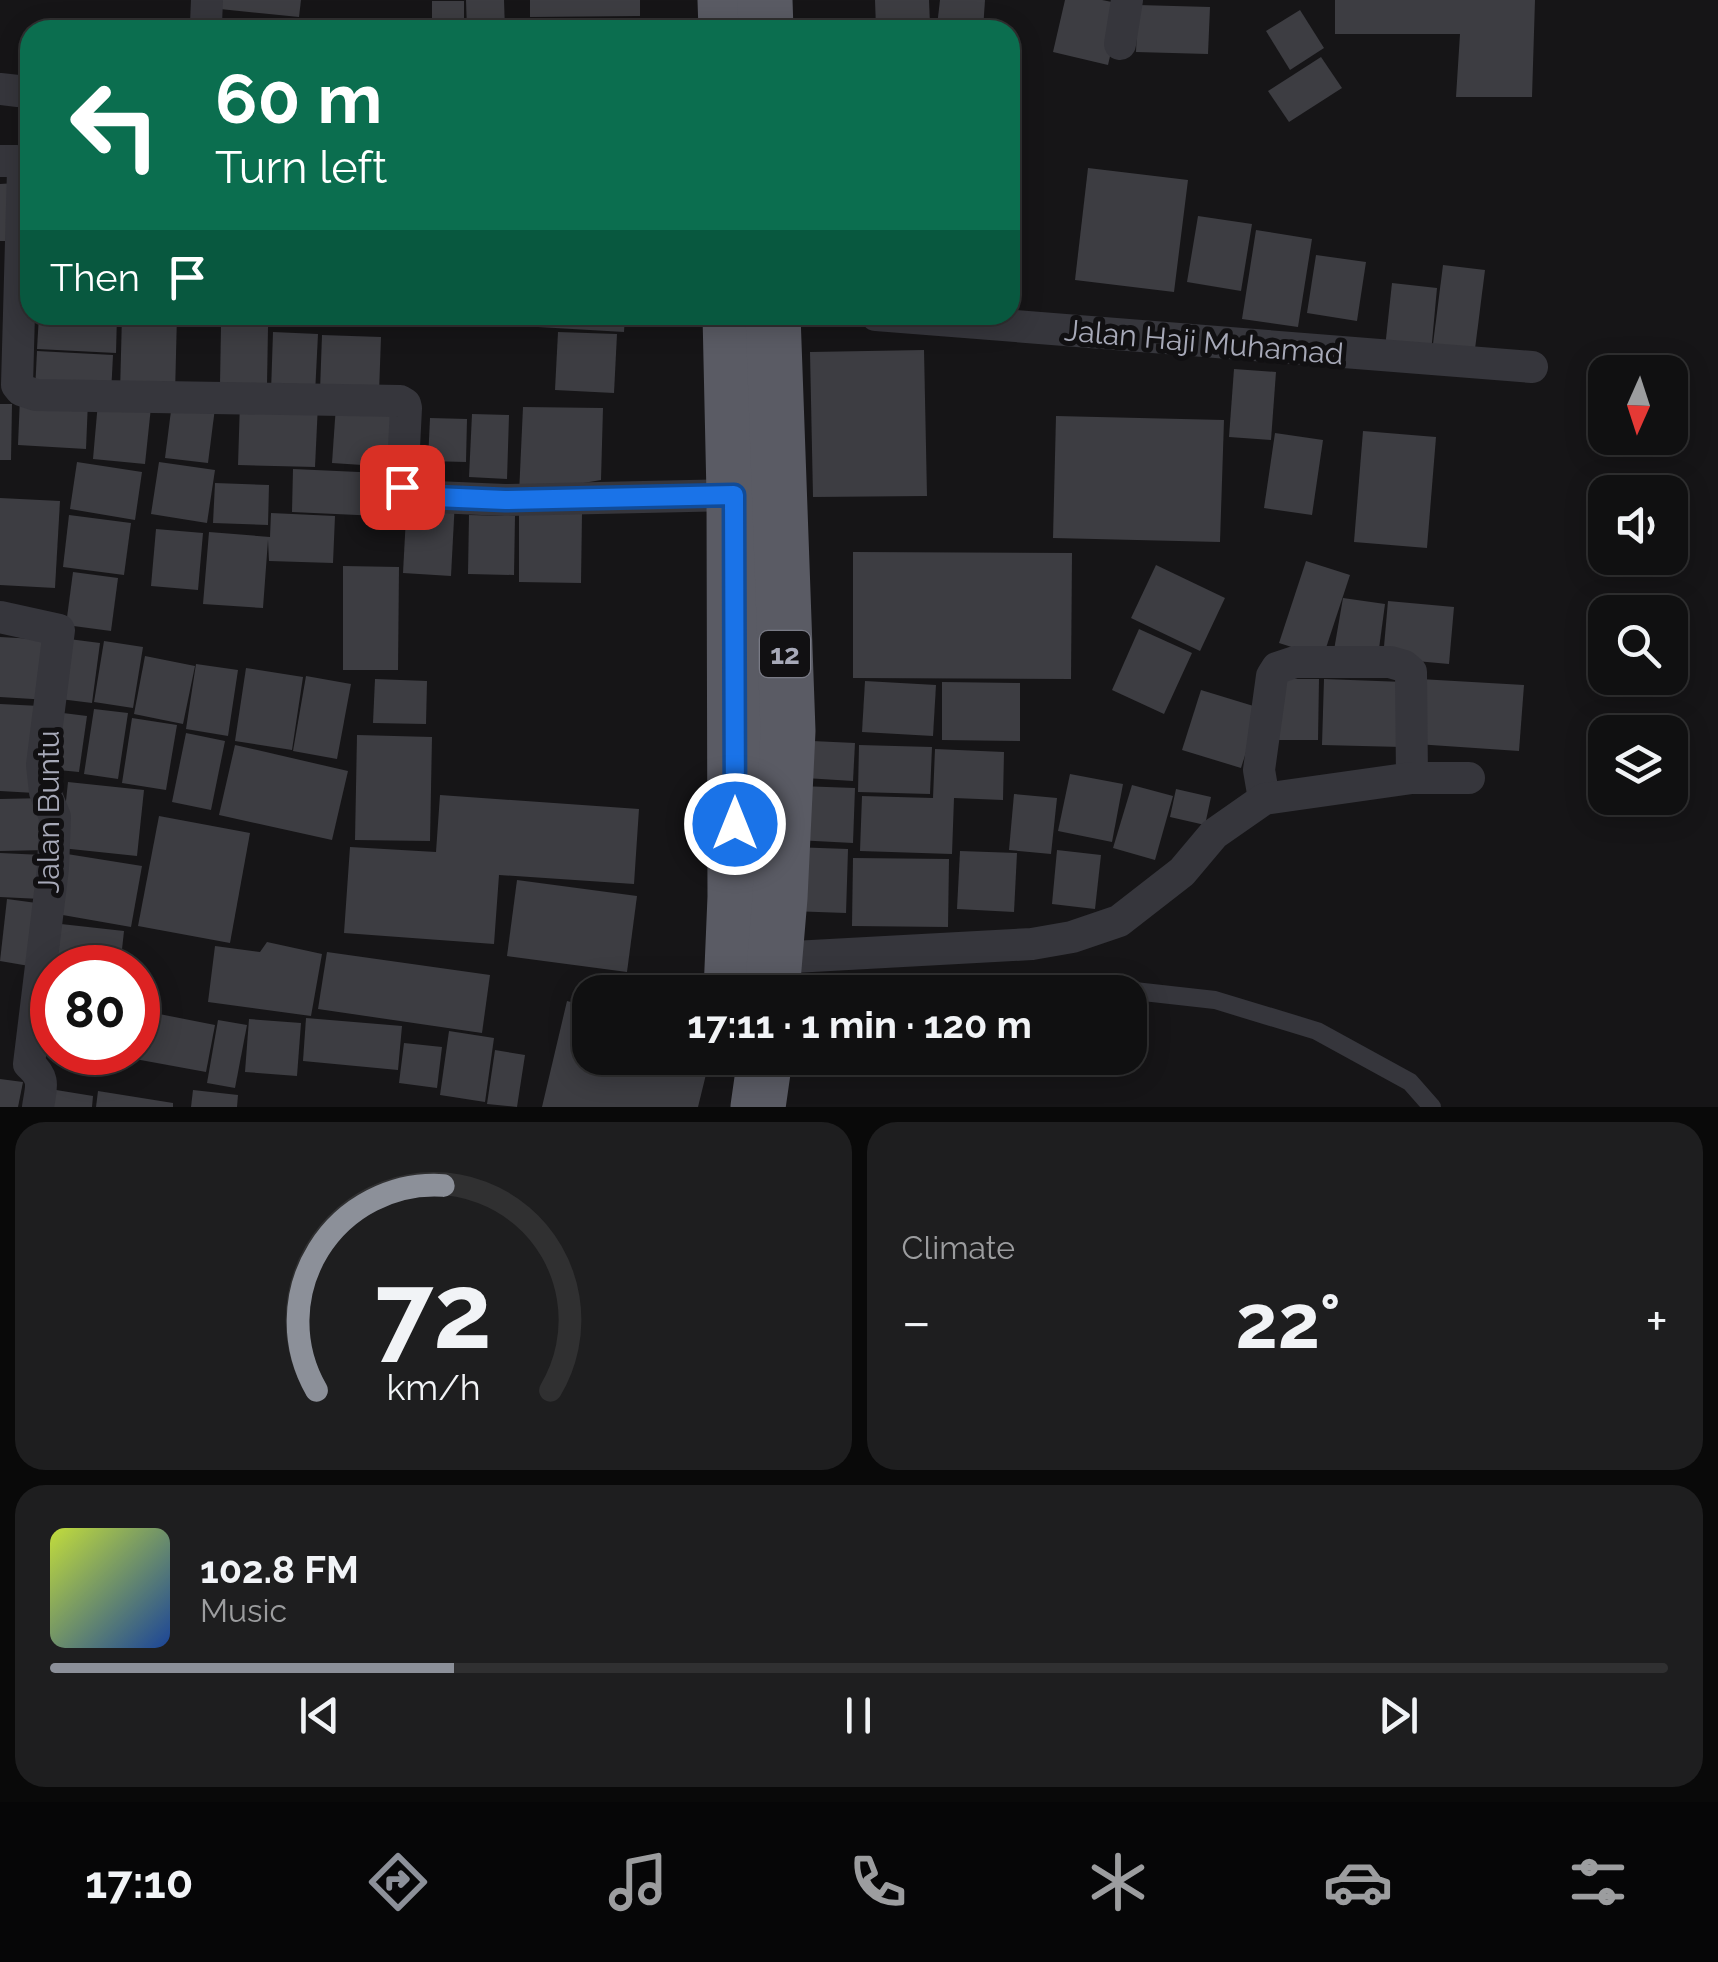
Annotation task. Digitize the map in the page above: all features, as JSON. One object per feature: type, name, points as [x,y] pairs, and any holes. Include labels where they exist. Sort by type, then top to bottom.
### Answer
[{"type":"highway","name":"12","points":[[730,325],[735,897],[732,975]]},
{"type":"highway","name":"12","points":[[774,325],[788,731],[774,975]]},
{"type":"highway","points":[[720,1107],[724,1075]]},
{"type":"highway","points":[[758,1107],[763,1075]]},
{"type":"street","points":[[1120,44],[1126,0]]},
{"type":"street","points":[[20,313],[18,385],[36,395],[400,400],[406,408],[402,487],[412,496],[505,500],[734,495]]},
{"type":"street","name":"Jalan Haji Muhamad","points":[[1002,325],[1532,367]]},
{"type":"street","name":"Jalan Buntu","points":[[0,617],[59,630],[42,765],[46,798],[55,816],[29,1064],[42,1082],[38,1107]]},
{"type":"street","points":[[1264,798],[1259,770],[1272,676],[1277,668],[1294,662],[1398,662],[1411,672],[1412,778]]},
{"type":"street","points":[[774,975],[1072,937],[1119,921],[1182,872],[1214,834],[1264,798],[1412,778],[1469,778]]},
{"type":"lane","points":[[1147,992],[1215,1000],[1316,1031],[1410,1082],[1432,1107]]},
{"type":"building","points":[[221,0],[301,0],[299,17],[220,9]]},
{"type":"building","points":[[466,0],[504,0],[505,20],[467,20]]},
{"type":"building","points":[[530,0],[640,0],[640,16],[530,17]]},
{"type":"building","points":[[875,0],[929,0],[930,20],[876,20]]},
{"type":"building","points":[[940,0],[985,0],[984,20],[938,20]]},
{"type":"building","points":[[1065,0],[1122,4],[1108,65],[1053,52]]},
{"type":"building","points":[[1335,0],[1535,0],[1532,97],[1456,97],[1460,34],[1335,34]]},
{"type":"building","points":[[432,1],[464,1],[464,20],[432,20]]},
{"type":"building","points":[[1138,5],[1210,7],[1208,54],[1136,52]]},
{"type":"building","points":[[1300,10],[1324,48],[1290,70],[1266,31]]},
{"type":"building","points":[[1321,57],[1342,88],[1289,122],[1268,91]]},
{"type":"building","points":[[1088,168],[1188,180],[1174,292],[1075,280]]},
{"type":"building","points":[[16,183],[17,241],[0,241],[0,184]]},
{"type":"building","points":[[1198,216],[1252,224],[1241,291],[1187,282]]},
{"type":"building","points":[[1256,230],[1312,239],[1298,327],[1242,319]]},
{"type":"building","points":[[1316,255],[1366,262],[1357,321],[1307,313]]},
{"type":"building","points":[[1443,265],[1485,270],[1475,349],[1433,344]]},
{"type":"building","points":[[1392,283],[1437,288],[1431,353],[1385,348]]},
{"type":"building","points":[[38,325],[117,325],[116,353],[37,349]]},
{"type":"building","points":[[122,325],[177,325],[175,394],[120,393]]},
{"type":"building","points":[[538,325],[624,325],[624,332]]},
{"type":"building","points":[[221,326],[268,327],[267,385],[220,384]]},
{"type":"building","points":[[273,332],[318,334],[315,394],[271,392]]},
{"type":"building","points":[[558,332],[617,334],[614,393],[555,390]]},
{"type":"building","points":[[322,335],[381,337],[379,393],[320,391]]},
{"type":"building","points":[[924,350],[927,496],[813,497],[810,352]]},
{"type":"building","points":[[37,351],[113,355],[111,394],[35,391]]},
{"type":"building","points":[[1234,369],[1276,372],[1271,440],[1229,437]]},
{"type":"building","points":[[20,397],[88,401],[86,449],[18,445]]},
{"type":"building","points":[[240,401],[318,404],[315,467],[238,465]]},
{"type":"building","points":[[98,402],[151,407],[145,464],[93,459]]},
{"type":"building","points":[[172,403],[215,408],[208,463],[165,458]]},
{"type":"building","points":[[0,404],[12,404],[11,460],[0,460]]},
{"type":"building","points":[[336,405],[397,409],[393,467],[332,463]]},
{"type":"building","points":[[523,407],[603,408],[601,480],[519,494]]},
{"type":"building","points":[[472,414],[509,415],[507,479],[469,477]]},
{"type":"building","points":[[1056,416],[1224,420],[1220,542],[1053,538]]},
{"type":"building","points":[[430,418],[467,419],[466,462],[428,461]]},
{"type":"building","points":[[1363,431],[1436,437],[1427,548],[1354,542]]},
{"type":"building","points":[[1275,433],[1323,440],[1312,515],[1264,508]]},
{"type":"building","points":[[77,462],[142,472],[135,520],[70,509]]},
{"type":"building","points":[[159,462],[215,470],[207,523],[151,514]]},
{"type":"building","points":[[293,469],[381,473],[379,516],[292,512]]},
{"type":"building","points":[[215,483],[269,485],[268,525],[213,523]]},
{"type":"building","points":[[0,498],[60,501],[55,588],[0,585]]},
{"type":"building","points":[[407,498],[455,500],[451,576],[403,573]]},
{"type":"building","points":[[519,512],[582,513],[581,583],[519,582]]},
{"type":"building","points":[[271,513],[335,516],[333,563],[269,561],[268,540],[263,608],[203,604],[209,532],[270,537]]},
{"type":"building","points":[[69,515],[131,523],[124,575],[63,567]]},
{"type":"building","points":[[469,515],[515,516],[514,575],[468,574]]},
{"type":"building","points":[[156,529],[203,533],[198,590],[151,586]]},
{"type":"building","points":[[853,552],[1072,553],[1071,679],[853,678]]},
{"type":"building","points":[[1306,561],[1350,575],[1323,657],[1279,643]]},
{"type":"building","points":[[1156,565],[1225,598],[1200,651],[1131,618]]},
{"type":"building","points":[[343,566],[399,567],[398,670],[343,670]]},
{"type":"building","points":[[73,572],[118,578],[111,631],[66,625]]},
{"type":"building","points":[[1343,598],[1385,604],[1378,656],[1334,650]]},
{"type":"building","points":[[1388,601],[1454,607],[1449,664],[1383,658]]},
{"type":"building","points":[[1139,629],[1192,653],[1164,714],[1112,690]]},
{"type":"building","points":[[0,637],[53,640],[49,700],[0,697]]},
{"type":"building","points":[[61,638],[100,643],[92,703],[52,698]]},
{"type":"building","points":[[104,641],[143,647],[133,708],[94,702]]},
{"type":"building","points":[[145,656],[195,666],[183,724],[134,714]]},
{"type":"building","points":[[196,664],[238,670],[228,736],[186,729]]},
{"type":"building","points":[[246,668],[303,677],[292,750],[235,741]]},
{"type":"building","points":[[306,676],[351,684],[337,759],[293,751]]},
{"type":"building","points":[[375,679],[427,681],[426,724],[373,723]]},
{"type":"building","points":[[1273,679],[1319,679],[1318,740],[1272,740]]},
{"type":"building","points":[[1324,679],[1404,682],[1402,747],[1322,745]]},
{"type":"building","points":[[1420,679],[1524,685],[1519,751],[1416,744]]},
{"type":"building","points":[[865,681],[936,685],[933,736],[862,732]]},
{"type":"building","points":[[942,682],[1020,683],[1020,741],[942,740]]},
{"type":"building","points":[[1201,690],[1260,708],[1241,768],[1182,750]]},
{"type":"building","points":[[0,704],[40,706],[35,793],[0,791]]},
{"type":"building","points":[[94,709],[128,713],[118,779],[84,774]]},
{"type":"building","points":[[55,712],[87,716],[79,772],[48,769]]},
{"type":"building","points":[[132,718],[177,725],[166,790],[122,783]]},
{"type":"building","points":[[186,733],[225,741],[211,810],[172,802]]},
{"type":"building","points":[[357,735],[432,737],[430,841],[355,840]]},
{"type":"building","points":[[791,740],[855,743],[853,781],[789,777]]},
{"type":"building","points":[[235,745],[348,771],[332,840],[219,815]]},
{"type":"building","points":[[859,745],[932,747],[930,794],[858,792]]},
{"type":"building","points":[[935,749],[1004,752],[1003,800],[954,798],[952,854],[860,851],[862,796],[933,798]]},
{"type":"building","points":[[1070,774],[1123,784],[1112,842],[1058,831]]},
{"type":"building","points":[[68,782],[144,790],[137,856],[61,848]]},
{"type":"building","points":[[1132,785],[1173,796],[1155,860],[1113,848]]},
{"type":"building","points":[[799,786],[855,788],[853,843],[796,840]]},
{"type":"building","points":[[1176,789],[1211,797],[1205,825],[1170,817]]},
{"type":"building","points":[[1014,794],[1057,798],[1051,854],[1009,850]]},
{"type":"building","points":[[440,795],[639,809],[634,884],[499,875],[494,944],[344,933],[350,847],[436,852]]},
{"type":"building","points":[[46,798],[47,850],[0,851],[0,799]]},
{"type":"building","points":[[159,816],[250,833],[230,943],[138,926]]},
{"type":"building","points":[[792,847],[848,849],[846,913],[790,911]]},
{"type":"building","points":[[1057,850],[1101,855],[1095,909],[1052,904]]},
{"type":"building","points":[[960,851],[1017,853],[1014,912],[957,909]]},
{"type":"building","points":[[0,853],[43,855],[41,899],[0,897]]},
{"type":"building","points":[[67,854],[142,866],[131,927],[57,914]]},
{"type":"building","points":[[853,858],[949,859],[948,927],[852,926]]},
{"type":"building","points":[[517,880],[637,896],[627,972],[507,956]]},
{"type":"building","points":[[7,899],[44,904],[38,945],[30,945],[30,966],[0,961]]},
{"type":"building","points":[[52,923],[124,931],[122,945],[50,945]]},
{"type":"building","points":[[267,942],[322,954],[311,1016],[208,1002],[215,946],[260,952]]},
{"type":"building","points":[[327,952],[490,975],[482,1033],[318,1009]]},
{"type":"building","points":[[567,1001],[572,1002],[572,1075],[706,1075],[698,1107],[542,1107]]},
{"type":"building","points":[[160,1014],[215,1025],[206,1072],[160,1064]]},
{"type":"building","points":[[306,1018],[402,1026],[398,1070],[303,1061]]},
{"type":"building","points":[[249,1019],[301,1023],[297,1076],[245,1072]]},
{"type":"building","points":[[218,1020],[247,1025],[235,1088],[207,1083]]},
{"type":"building","points":[[449,1031],[494,1038],[485,1102],[440,1095]]},
{"type":"building","points":[[404,1043],[442,1047],[437,1088],[399,1083]]},
{"type":"building","points":[[495,1050],[525,1055],[517,1107],[487,1104]]},
{"type":"building","points":[[0,1079],[23,1082],[18,1107],[0,1107]]},
{"type":"building","points":[[50,1089],[93,1096],[92,1107],[47,1107]]},
{"type":"building","points":[[193,1090],[238,1095],[237,1107],[191,1107]]},
{"type":"building","points":[[98,1091],[173,1103],[173,1107],[96,1107]]},
{"type":"route","points":[[402,487],[412,496],[505,500],[734,495],[735,824]]}]
